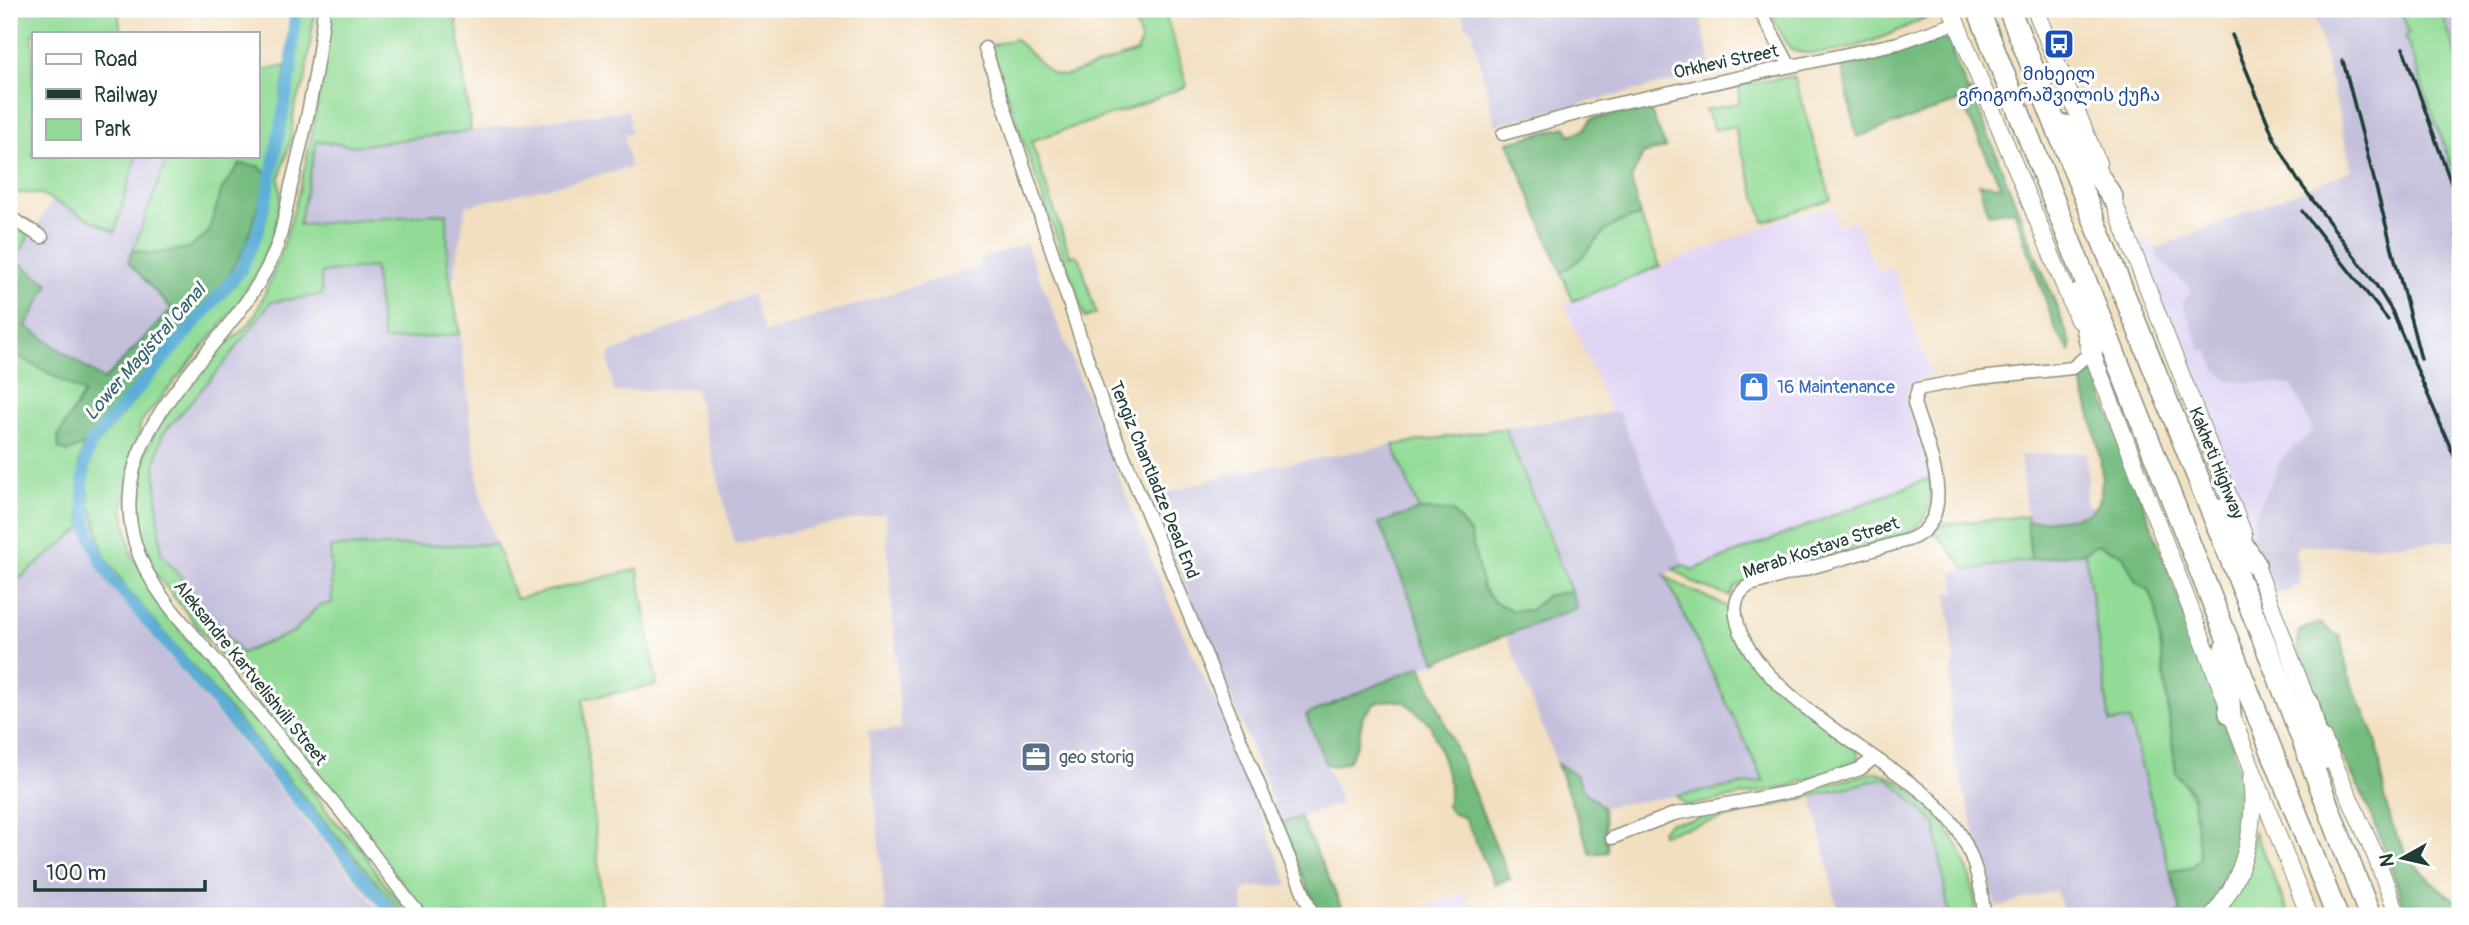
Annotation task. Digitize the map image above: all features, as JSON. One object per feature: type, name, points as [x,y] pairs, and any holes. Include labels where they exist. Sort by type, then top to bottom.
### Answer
[{"type":"highway","points":[[1978,9],[2337,916]]},
{"type":"highway","name":"Kakheti Highway","points":[[2008,9],[2370,916]]},
{"type":"highway","points":[[2038,82],[2112,197]]},
{"type":"highway","points":[[2069,240],[2091,351]]},
{"type":"highway","points":[[2194,471],[2255,564]]},
{"type":"highway","points":[[2223,625],[2230,714]]},
{"type":"highway","points":[[2308,703],[2344,846]]},
{"type":"street","name":"Aleksandre Kartvelishvili Street","points":[[324,9],[302,142],[278,242],[243,307],[146,433],[135,470],[130,508],[131,526],[143,564],[174,610],[337,807],[383,871],[421,916]]},
{"type":"street","points":[[1759,9],[1790,66]]},
{"type":"street","name":"Kakheti Highway","points":[[2035,9],[2112,197],[2308,703],[2375,855],[2398,916]]},
{"type":"street","points":[[1954,16],[2091,351],[2309,916]]},
{"type":"street","name":"Orkhevi Street","points":[[1503,134],[1601,107],[1898,43],[1954,16]]},
{"type":"street","name":"Tengiz Chantladze Dead End","points":[[985,48],[1102,402],[1313,916]]},
{"type":"street","points":[[9,217],[42,237]]},
{"type":"street","name":"Merab Kostava Street","points":[[1984,916],[1973,867],[1956,827],[1923,793],[1811,710],[1760,664],[1744,641],[1738,626],[1735,613],[1738,596],[1750,585],[1908,540],[1922,531],[1934,513],[1940,496],[1914,402],[1918,389],[1970,379],[2072,368],[2091,351]]},
{"type":"street","points":[[2212,916],[2240,873],[2246,849],[2252,788],[2246,751]]},
{"type":"street","points":[[1612,838],[1651,820],[1674,814],[1787,793],[1860,769],[1874,758]]},
{"type":"street","points":[[9,911],[14,916]]},
{"type":"shaded area","points":[[1461,9],[1690,9],[1700,14],[1712,72],[1495,125],[1472,30],[1466,25]]},
{"type":"shaded area","points":[[2311,9],[2407,9],[2401,11],[2409,35],[2405,37],[2459,188],[2460,540],[2372,546],[2299,546],[2295,554],[2301,584],[2275,594],[2254,541],[2254,516],[2282,458],[2313,431],[2292,385],[2228,381],[2216,369],[2207,349],[2201,350],[2182,302],[2192,291],[2157,257],[2155,249],[2352,170]]},
{"type":"shaded area","points":[[2441,9],[2460,9],[2460,65],[2448,27]]},
{"type":"shaded area","points":[[628,110],[631,132],[624,135],[630,168],[466,206],[453,282],[448,266],[447,213],[299,225],[317,141],[354,146]]},
{"type":"shaded area","points":[[135,158],[167,158],[128,262],[172,308],[104,380],[26,326],[49,284],[15,260],[53,200],[115,232]]},
{"type":"shaded area","name":"16 Maintenance","points":[[1833,207],[1838,226],[1856,221],[1877,271],[1893,268],[1931,373],[1910,385],[1905,395],[1930,478],[1692,571],[1684,565],[1619,413],[1610,413],[1565,304],[1788,217]]},
{"type":"shaded area","points":[[2140,233],[2155,249],[2157,257],[2192,292],[2216,369],[2228,381],[2292,385],[2313,431],[2282,458],[2254,516],[2254,541],[2147,266]]},
{"type":"shaded area","points":[[1026,244],[1168,601],[1218,708],[1289,885],[1249,888],[1243,893],[1244,913],[1234,913],[1234,916],[886,916],[868,730],[901,730],[885,513],[735,544],[695,388],[614,392],[608,357],[613,352],[752,294],[764,333],[981,266],[980,259]]},
{"type":"shaded area","points":[[374,267],[383,341],[460,334],[479,491],[496,544],[444,547],[332,603],[318,606],[294,632],[241,653],[161,553],[154,481],[162,435],[222,366],[271,302],[322,295],[320,273]]},
{"type":"shaded area","points":[[1619,413],[1684,565],[1665,575],[1764,782],[1603,807],[1583,790],[1576,775],[1557,764],[1506,634],[1577,608],[1505,428]]},
{"type":"shaded area","points":[[1393,445],[1419,510],[1379,523],[1436,662],[1306,715],[1342,804],[1281,822],[1151,498],[1229,474]]},
{"type":"shaded area","points":[[2086,452],[2088,479],[2085,500],[2088,505],[2095,507],[2086,514],[2027,522],[2020,455]]},
{"type":"shaded area","points":[[83,527],[88,548],[103,578],[384,916],[9,916],[9,587]]},
{"type":"shaded area","points":[[2085,552],[2110,723],[2129,720],[2181,913],[2172,916],[2065,916],[2056,890],[1996,907],[1955,760],[1950,711],[1950,681],[1954,662],[1947,592],[1956,593],[1953,572]]},
{"type":"shaded area","points":[[1887,777],[1935,823],[1949,916],[1839,916],[1812,796]]},
{"type":"shaded area","points":[[1467,893],[1471,916],[1400,916]]},
{"type":"green space","points":[[9,9],[118,9],[121,32],[32,32],[32,158],[135,158],[115,232],[41,194],[9,192]]},
{"type":"green space","points":[[299,9],[315,9],[305,82],[295,104],[290,143],[279,179],[281,199],[274,234],[259,269],[236,307],[141,422],[123,508],[132,556],[187,640],[279,743],[331,817],[362,849],[379,877],[411,916],[405,916],[128,590],[104,555],[92,508],[79,510],[83,527],[9,587],[9,351],[85,393],[58,436],[59,448],[68,452],[84,445],[79,463],[79,501],[90,501],[87,477],[93,449],[246,269],[253,253],[274,172],[293,74]]},
{"type":"green space","points":[[329,9],[455,9],[471,131],[354,146],[317,141],[299,225],[447,213],[448,266],[460,334],[383,341],[374,267],[321,273],[322,295],[271,302],[222,366],[162,435],[155,466],[161,553],[241,653],[294,632],[318,606],[332,603],[330,547],[496,544],[516,599],[638,569],[657,685],[583,699],[603,916],[428,916],[151,568],[140,538],[136,509],[138,481],[158,427],[192,378],[253,318],[285,240],[314,124]]},
{"type":"green space","points":[[1131,9],[1164,9],[1187,86],[1126,110],[1031,141],[1070,256],[1075,255],[1080,259],[1096,314],[1085,318],[990,46],[1015,39],[1050,72],[1065,76],[1137,52],[1141,40]]},
{"type":"green space","points":[[1767,9],[1918,9],[1922,19],[1858,46],[1823,53],[1807,53],[1791,50]]},
{"type":"green space","points":[[1918,9],[1945,9],[1946,12],[1922,19]]},
{"type":"green space","points":[[2441,9],[2460,65],[2460,208],[2459,188],[2405,36],[2409,34],[2401,11]]},
{"type":"green space","points":[[1946,38],[1951,41],[1955,50],[1952,53],[1968,92],[1971,91],[2071,344],[2070,351],[2057,333],[2014,210],[1988,214],[1979,184],[2001,186],[1961,101],[1857,137],[1842,67],[1885,58]]},
{"type":"green space","points":[[286,66],[268,176],[259,166],[222,189],[209,232],[194,246],[164,254],[133,250],[167,158],[259,158],[259,71]]},
{"type":"green space","points":[[1794,76],[1831,199],[1764,222],[1734,126],[1714,130],[1705,110],[1739,103],[1739,86]]},
{"type":"green space","points":[[1649,108],[1666,147],[1643,154],[1631,179],[1640,216],[1612,226],[1582,257],[1561,272],[1508,142],[1566,127],[1570,135],[1582,131],[1592,119]]},
{"type":"green space","points":[[240,164],[259,166],[268,176],[246,244],[225,283],[84,445],[68,452],[59,449],[58,436],[84,393],[9,351],[9,262],[15,260],[49,284],[26,326],[104,380],[172,309],[128,262],[133,250],[152,254],[189,248],[208,233],[222,189]]},
{"type":"green space","points":[[1640,216],[1660,266],[1573,301],[1561,272],[1582,257],[1612,226]]},
{"type":"green space","points":[[9,222],[29,236],[15,260],[9,262]]},
{"type":"green space","points":[[2089,372],[2095,375],[2230,736],[2237,762],[2243,809],[2238,851],[2231,872],[2205,916],[2172,916],[2181,912],[2170,871],[2191,868],[2200,859],[2192,792],[2176,773],[2156,608],[2149,590],[2137,583],[2122,554],[2097,544],[2085,552],[2031,560],[2027,522],[2065,519],[2086,514],[2096,505],[2101,491],[2099,452],[2081,381]]},
{"type":"green space","points":[[1505,428],[1571,591],[1546,596],[1531,610],[1511,610],[1494,602],[1483,588],[1470,533],[1452,511],[1419,510],[1393,445]]},
{"type":"green space","points":[[1930,478],[1929,507],[1913,531],[1755,578],[1736,586],[1730,596],[1698,585],[1673,569],[1684,565],[1692,570]]},
{"type":"green space","points":[[1419,510],[1452,511],[1470,533],[1483,588],[1494,602],[1511,610],[1531,610],[1546,596],[1571,591],[1577,608],[1436,662],[1379,523]]},
{"type":"green space","points":[[2027,516],[2031,560],[1967,570],[1935,533],[1936,525]]},
{"type":"green space","points":[[2097,544],[2122,554],[2137,583],[2149,590],[2156,608],[2176,773],[2189,793],[2198,823],[2200,858],[2191,868],[2170,871],[2129,720],[2110,723],[2085,552]]},
{"type":"green space","points":[[1665,575],[1680,585],[1726,606],[1739,641],[1858,752],[1858,760],[1787,787],[1686,806],[1676,796],[1764,781]]},
{"type":"green space","points":[[2319,623],[2340,637],[2350,679],[2377,744],[2384,791],[2394,830],[2410,859],[2433,883],[2460,903],[2460,916],[2408,916],[2367,804],[2323,717],[2302,667],[2298,646],[2299,631]]},
{"type":"green space","points":[[1421,666],[1510,879],[1495,884],[1465,818],[1452,813],[1447,806],[1450,786],[1430,724],[1405,702],[1392,700],[1375,703],[1363,716],[1358,741],[1349,761],[1334,766],[1326,764],[1306,715]]},
{"type":"green space","points":[[1557,764],[1576,775],[1583,790],[1603,807],[1608,852],[1591,854]]},
{"type":"green space","points":[[1875,772],[1891,777],[1909,789],[1950,833],[1965,862],[1977,916],[1949,916],[1935,823],[1887,777],[1662,834],[1661,830],[1669,823],[1692,820]]},
{"type":"green space","points":[[1300,817],[1344,916],[1319,916],[1281,823]]},
{"type":"green space","points":[[2254,831],[2290,916],[2220,916],[2245,880]]},
{"type":"waterway","name":"Lower Magistral Canal","points":[[295,9],[291,73],[267,195],[258,231],[241,270],[91,443],[83,477],[83,495],[89,529],[110,577],[395,916]]},
{"type":"railway","points":[[2458,9],[2460,15]]},
{"type":"railway","points":[[2232,35],[2274,138],[2297,179],[2376,285],[2392,311],[2460,470]]},
{"type":"railway","points":[[2403,48],[2452,186],[2460,277]]},
{"type":"railway","points":[[2343,61],[2421,359]]},
{"type":"railway","points":[[2302,211],[2388,320]]},
{"type":"place","name":"მიხეილ გრიგორაშვილის ქუჩა","points":[[2059,44]]},
{"type":"place","name":"16 Maintenance","points":[[1754,387]]},
{"type":"place","name":"geo storig","points":[[1036,757]]}]
